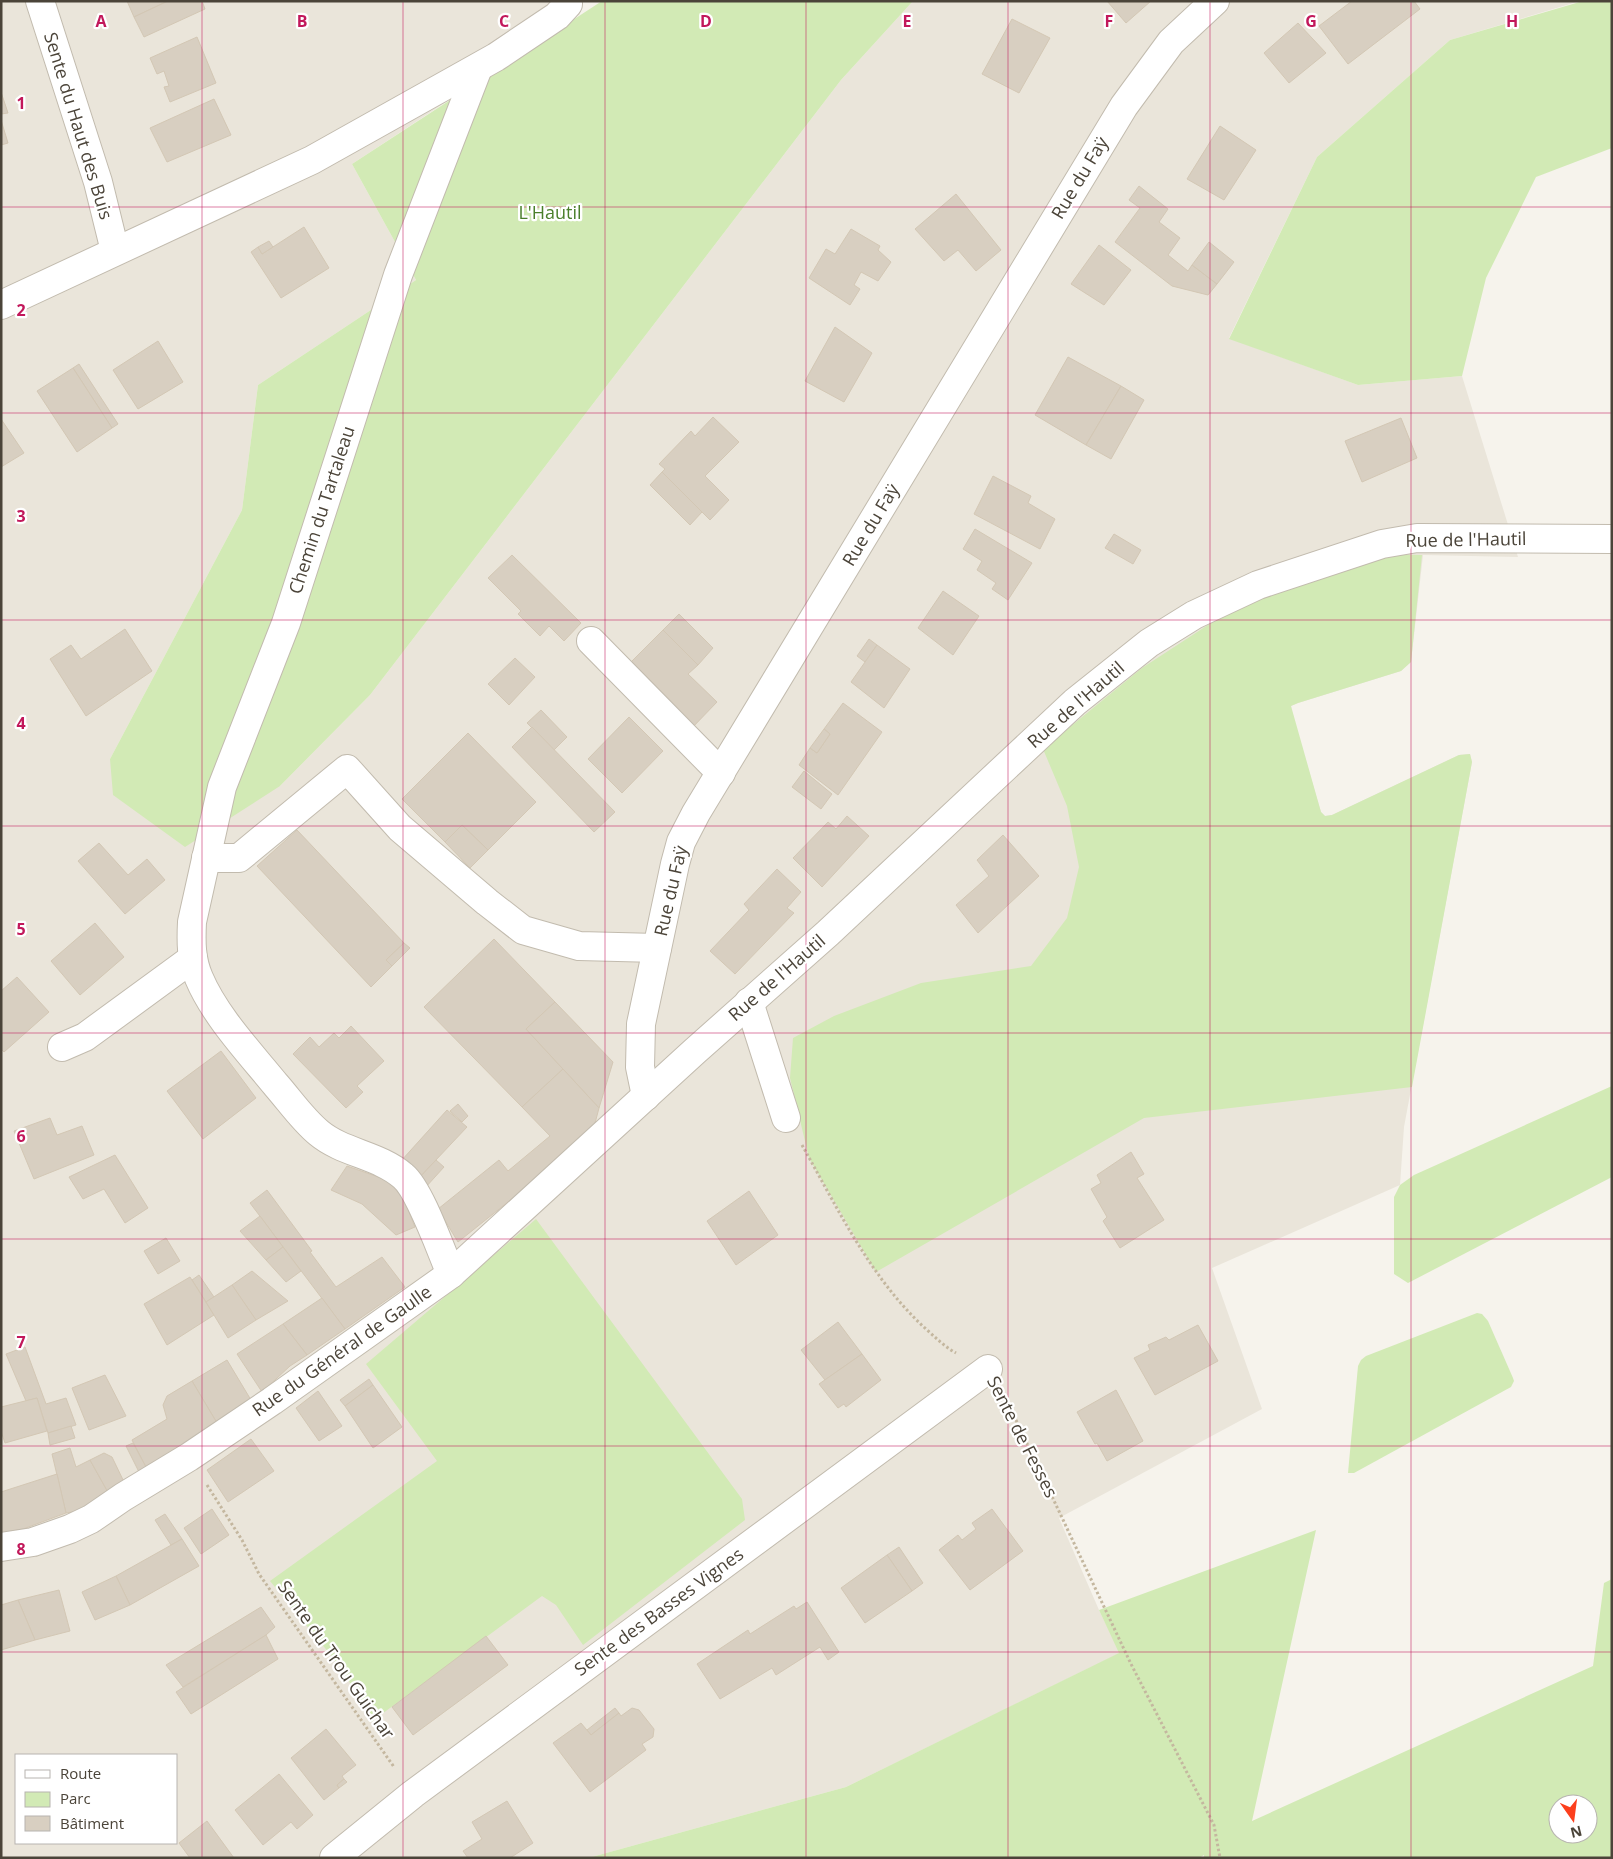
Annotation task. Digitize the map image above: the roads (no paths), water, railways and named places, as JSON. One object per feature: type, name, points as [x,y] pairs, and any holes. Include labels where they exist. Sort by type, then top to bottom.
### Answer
[{"type":"street","name":"Sente du Haut des Buis","points":[[40,1],[98,182],[115,251]]},
{"type":"street","name":"Rue du Faÿ","points":[[646,1096],[640,1067],[641,1024],[675,864],[681,842],[696,813],[1124,106],[1171,42],[1215,1]]},
{"type":"street","points":[[1,305],[312,160],[478,68],[558,16],[568,4]]},
{"type":"street","name":"Chemin du Tartaleau","points":[[451,1274],[414,1190],[404,1176],[389,1166],[334,1143],[320,1134],[308,1122],[232,1032],[199,978],[193,958],[191,942],[192,922],[222,787],[286,623],[398,275],[478,68]]},
{"type":"street","name":"Rue de l'Hautil","points":[[646,1096],[828,933],[1075,702],[1149,643],[1194,615],[1258,585],[1382,544],[1417,538],[1612,540]]},
{"type":"street","points":[[592,641],[721,773]]},
{"type":"street","points":[[206,858],[239,858],[348,769],[400,828],[523,930],[579,946],[657,948]]},
{"type":"street","points":[[62,1048],[85,1037],[193,958]]},
{"type":"street","points":[[749,1002],[786,1118]]},
{"type":"street","name":"Rue du Général de Gaulle","points":[[1,1547],[33,1542],[91,1519],[189,1457],[272,1401],[451,1274],[646,1096]]},
{"type":"street","name":"Sente des Basses Vignes","points":[[334,1858],[413,1794],[988,1369]]},
{"type":"park label","name":"L'Hautil","points":[[550,213]]}]
